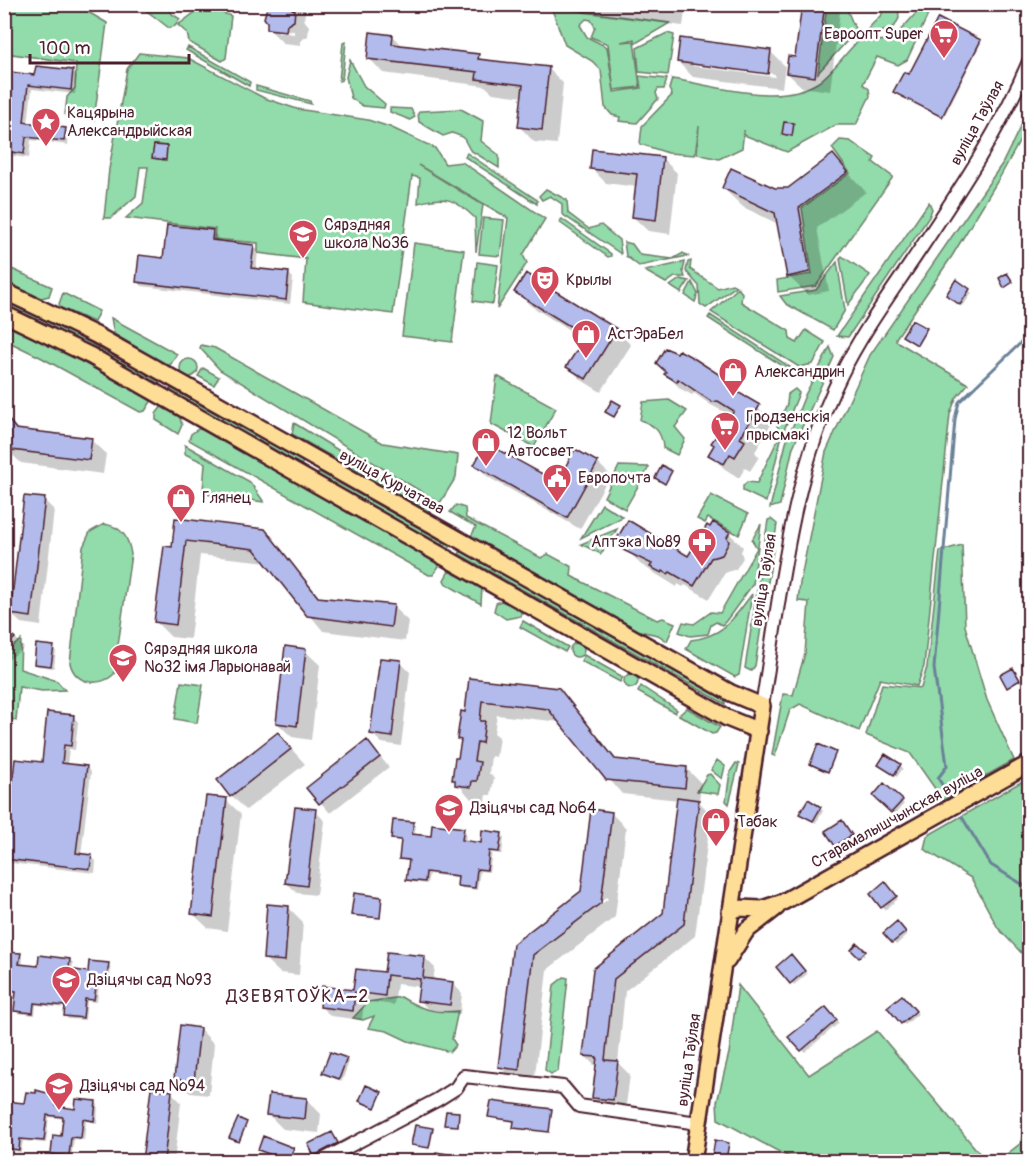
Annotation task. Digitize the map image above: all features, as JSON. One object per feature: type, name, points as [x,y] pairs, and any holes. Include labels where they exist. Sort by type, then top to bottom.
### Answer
[{"type":"main road","name":"вуліца Курчатава","points":[[4,291],[96,335],[731,693],[762,706]]},
{"type":"main road","points":[[4,314],[91,356],[727,718],[759,731]]},
{"type":"main road","points":[[305,478],[316,460]]},
{"type":"main road","name":"вуліца Таўлая","points":[[693,1161],[762,706]]},
{"type":"main road","name":"Старамалышчынская вуліца","points":[[730,912],[755,914],[762,909],[783,902],[1029,763]]},
{"type":"main road","points":[[720,978],[738,940],[755,914],[742,894],[737,868]]},
{"type":"street","name":"вуліца Таўлая","points":[[762,706],[786,550],[801,477],[818,425],[859,342],[986,150],[1029,59]]},
{"type":"street","points":[[319,1161],[437,1100],[456,1088],[464,1076],[563,1087],[579,1106],[698,1123]]},
{"type":"green space","points":[[5,4],[76,5],[107,23],[94,120],[65,115],[67,97],[75,88],[76,63],[5,53]]},
{"type":"green space","points":[[199,4],[231,16],[226,58],[222,61],[189,42],[187,33],[178,25],[194,13]]},
{"type":"green space","points":[[168,5],[172,14],[180,19],[175,26],[169,28],[143,8]]},
{"type":"green space","points":[[827,5],[849,5],[848,12],[856,31],[818,73]]},
{"type":"green space","points":[[878,5],[898,5],[899,18],[895,26],[879,33],[866,31],[882,14],[882,9]]},
{"type":"green space","points":[[551,7],[670,23],[636,43],[634,39],[621,42],[634,41],[640,87],[614,90],[608,44],[591,37],[595,27],[591,20],[586,19],[580,25],[587,37],[607,47],[614,92],[641,88],[639,76],[667,79],[664,89],[658,89],[656,93],[658,99],[637,123],[619,121],[620,117],[612,115],[605,107],[601,70],[592,61],[565,45]]},
{"type":"green space","points":[[922,8],[928,11],[927,17],[907,60],[898,65],[877,57],[863,84],[869,89],[870,96],[856,125],[836,125],[787,152],[744,135],[744,130],[742,148],[719,159],[697,154],[699,126],[695,155],[668,153],[640,144],[642,126],[672,95],[669,89],[672,79],[765,94],[801,90],[822,79],[856,43],[863,40],[881,41],[891,38]]},
{"type":"green space","points":[[667,33],[674,35],[668,75],[639,72],[637,48]]},
{"type":"green space","points":[[346,42],[342,80],[339,81],[343,43]]},
{"type":"green space","points":[[188,47],[250,82],[249,86],[186,50]]},
{"type":"green space","points":[[139,53],[188,58],[264,98],[297,109],[368,120],[390,127],[435,148],[445,164],[462,162],[545,219],[523,255],[527,263],[497,309],[508,218],[418,165],[483,205],[476,252],[475,218],[450,200],[436,199],[418,203],[420,178],[412,176],[393,314],[303,302],[306,259],[258,253],[258,243],[214,239],[215,229],[126,218],[143,203],[148,167],[140,167],[136,196],[111,218],[104,218],[109,169],[127,69]],"holes":[[[154,145],[167,146],[165,160],[153,158]]]},
{"type":"green space","points":[[350,60],[364,86],[385,104],[384,108],[363,106],[351,98],[346,77]]},
{"type":"green space","points":[[256,86],[310,101],[311,104],[256,90]]},
{"type":"green space","points":[[390,108],[411,109],[415,117],[410,120],[390,112]]},
{"type":"green space","points":[[461,109],[483,121],[481,141],[499,155],[499,168],[470,150],[463,137],[452,133],[443,136],[419,122],[418,113],[421,111]]},
{"type":"green space","points":[[1029,109],[1029,124],[1000,177],[952,256],[896,338],[896,341],[968,384],[956,398],[950,414],[924,666],[917,686],[880,679],[859,731],[800,704],[790,710],[775,756],[772,755],[783,694],[793,695],[805,653],[809,602],[798,601],[826,452],[870,355],[1002,164]]},
{"type":"green space","points":[[840,140],[850,141],[875,158],[873,162],[893,177],[816,286],[778,292],[777,280],[812,274],[802,208],[850,173],[832,148]]},
{"type":"green space","points":[[467,153],[537,200],[537,204],[465,157]]},
{"type":"green space","points":[[546,189],[567,200],[568,213],[589,229],[601,225],[619,240],[621,254],[562,214],[562,204],[550,196],[542,200],[539,196]]},
{"type":"green space","points":[[929,202],[932,209],[929,217],[848,337],[837,336]]},
{"type":"green space","points":[[483,218],[504,220],[500,256],[479,254]]},
{"type":"green space","points":[[562,219],[611,256],[608,257],[559,222]]},
{"type":"green space","points":[[624,242],[632,244],[640,255],[673,259],[683,253],[688,256],[639,266],[626,256]]},
{"type":"green space","points":[[414,243],[464,250],[452,342],[402,336]]},
{"type":"green space","points":[[842,256],[870,275],[848,305],[840,259]]},
{"type":"green space","points":[[691,261],[690,269],[718,288],[732,284],[736,286],[706,308],[700,304],[699,286],[686,271],[688,262]]},
{"type":"green space","points":[[477,262],[498,265],[493,304],[473,301]]},
{"type":"green space","points":[[685,262],[683,271],[685,277],[675,277],[666,283],[645,271]]},
{"type":"green space","points":[[837,262],[845,310],[833,330],[786,304],[780,296],[816,290]]},
{"type":"green space","points":[[5,266],[52,287],[49,296],[41,298],[5,282]]},
{"type":"green space","points":[[680,279],[689,281],[681,293],[670,286]]},
{"type":"green space","points":[[692,282],[698,294],[695,302],[685,295]]},
{"type":"green space","points":[[738,288],[742,293],[741,302],[789,331],[790,339],[797,343],[806,330],[825,342],[813,364],[799,367],[711,312]]},
{"type":"green space","points":[[63,293],[99,311],[94,322],[61,308],[59,304]]},
{"type":"green space","points":[[4,301],[45,319],[161,381],[159,385],[43,322],[5,305]]},
{"type":"green space","points":[[710,315],[796,371],[795,374],[708,318]]},
{"type":"green space","points":[[111,318],[177,354],[169,367],[114,334]]},
{"type":"green space","points":[[5,323],[49,344],[152,400],[145,411],[140,412],[5,340]]},
{"type":"green space","points":[[201,345],[215,348],[383,443],[458,455],[456,477],[440,503],[220,370],[200,348]]},
{"type":"green space","points":[[830,347],[834,357],[793,447],[780,505],[770,508],[786,443],[805,395]]},
{"type":"green space","points":[[185,359],[193,359],[198,364],[196,375],[185,377],[180,372],[180,364]]},
{"type":"green space","points":[[203,368],[219,377],[214,385],[198,376]]},
{"type":"green space","points":[[497,376],[556,408],[534,447],[491,424]]},
{"type":"green space","points":[[171,388],[303,462],[301,465],[169,391]]},
{"type":"green space","points":[[795,389],[799,393],[782,435],[766,502],[743,491],[743,486],[747,482],[757,483],[780,435],[777,425],[787,404],[788,394]]},
{"type":"green space","points":[[669,400],[687,411],[675,427],[685,439],[677,455],[663,448],[657,430],[640,420],[643,402]]},
{"type":"green space","points":[[162,406],[179,415],[182,425],[178,434],[156,420],[156,414]]},
{"type":"green space","points":[[294,423],[434,509],[427,511],[292,434]]},
{"type":"green space","points":[[198,429],[204,430],[441,563],[433,575],[429,575],[189,440],[191,434]]},
{"type":"green space","points":[[185,445],[250,482],[264,502],[205,494],[203,491],[205,463],[185,454]]},
{"type":"green space","points":[[619,466],[649,467],[625,509],[604,497]]},
{"type":"green space","points":[[319,472],[451,546],[449,549],[317,475]]},
{"type":"green space","points":[[711,495],[748,514],[739,535],[708,518],[705,523],[697,519]]},
{"type":"green space","points":[[602,504],[623,517],[581,538]]},
{"type":"green space","points":[[456,505],[465,508],[466,518],[541,558],[548,554],[572,567],[571,576],[657,620],[663,618],[675,623],[667,641],[658,635],[639,631],[470,538],[476,527],[450,512]]},
{"type":"green space","points":[[771,519],[777,524],[755,666],[751,671],[745,668],[768,520]]},
{"type":"green space","points":[[104,524],[115,527],[123,533],[131,554],[114,674],[102,681],[89,682],[77,676],[70,663],[83,547],[90,532]]},
{"type":"green space","points":[[761,524],[753,584],[726,621],[722,625],[716,622],[711,625],[708,634],[690,636],[679,632],[683,622],[694,624],[711,612],[720,613],[757,548],[752,540]]},
{"type":"green space","points":[[617,529],[601,554],[581,544]]},
{"type":"green space","points":[[962,545],[965,626],[987,700],[1014,760],[943,800],[910,753],[866,735],[882,684],[921,688],[927,667],[940,551]]},
{"type":"green space","points":[[461,551],[725,699],[725,704],[459,554]]},
{"type":"green space","points":[[449,571],[482,587],[481,604],[446,584],[444,580]]},
{"type":"green space","points":[[752,594],[739,675],[735,677],[686,649],[691,640],[712,635],[727,625]]},
{"type":"green space","points":[[501,601],[521,609],[521,616],[506,619],[494,611],[496,603]]},
{"type":"green space","points":[[523,621],[568,647],[565,652],[520,627]]},
{"type":"green space","points":[[21,640],[20,669],[57,681],[65,690],[42,691],[19,687],[16,721],[5,716],[5,652]]},
{"type":"green space","points":[[574,643],[580,643],[584,650],[580,657],[574,657],[570,653],[570,647]]},
{"type":"green space","points":[[584,655],[623,677],[620,682],[581,661]]},
{"type":"green space","points":[[628,674],[634,674],[638,681],[634,688],[628,688],[624,684],[624,678]]},
{"type":"green space","points":[[181,682],[203,685],[197,723],[175,719]]},
{"type":"green space","points":[[641,686],[677,710],[675,713],[638,692]]},
{"type":"green space","points":[[687,708],[720,727],[716,733],[712,734],[679,715]]},
{"type":"green space","points":[[717,760],[725,766],[722,779],[711,770]]},
{"type":"green space","points":[[736,763],[739,764],[729,804],[726,801],[730,772]]},
{"type":"green space","points":[[710,774],[720,785],[718,794],[697,791]]},
{"type":"green space","points":[[1028,778],[1030,779],[1029,961],[998,928],[971,878],[924,849],[927,836]]},
{"type":"green space","points":[[564,977],[568,978],[558,1071],[551,1074],[545,1070],[554,985]]},
{"type":"green space","points":[[738,985],[809,1075],[877,1031],[986,1161],[796,1161],[718,1119],[717,1102],[729,1053]]},
{"type":"green space","points":[[401,997],[428,1010],[458,1011],[452,1039],[456,1045],[450,1052],[408,1041],[387,1031],[368,1028],[374,1016],[363,1020],[353,1018],[368,1002]]},
{"type":"green space","points":[[1029,1072],[1029,1161],[998,1161],[1021,1143]]},
{"type":"building","points":[[268,4],[293,4],[294,21],[287,25],[286,31],[267,29],[267,22],[264,18]]},
{"type":"building","points":[[802,4],[825,4],[815,77],[786,73],[788,56],[795,57]]},
{"type":"building","name":"Евроопт Super","points":[[938,18],[981,40],[942,117],[893,92],[904,72],[909,74]]},
{"type":"building","points":[[370,32],[393,35],[392,44],[479,54],[478,59],[549,67],[542,130],[518,127],[523,85],[476,79],[477,72],[367,59]]},
{"type":"building","points":[[680,38],[771,50],[768,74],[677,62]]},
{"type":"building","points":[[36,66],[73,70],[71,90],[28,85],[24,122],[66,128],[64,141],[26,137],[24,154],[4,151],[4,71],[34,75]]},
{"type":"building","points":[[784,122],[794,123],[792,136],[782,134]]},
{"type":"building","points":[[154,145],[167,146],[166,160],[152,158]]},
{"type":"building","points":[[592,149],[663,157],[656,220],[632,217],[637,174],[590,169]]},
{"type":"building","points":[[833,154],[848,172],[799,208],[810,272],[787,277],[775,213],[722,188],[731,168],[775,188],[788,188]]},
{"type":"building","points":[[167,225],[213,230],[212,240],[254,245],[251,268],[289,272],[286,300],[136,282],[139,255],[163,258]]},
{"type":"building","points":[[526,273],[617,329],[586,379],[566,367],[586,336],[514,292]]},
{"type":"building","points":[[1007,273],[1013,282],[1004,288],[999,278]]},
{"type":"building","points":[[956,279],[970,289],[960,305],[946,295]]},
{"type":"building","points":[[912,320],[927,328],[917,345],[902,336]]},
{"type":"building","points":[[665,348],[677,353],[679,350],[695,359],[726,379],[729,383],[727,386],[760,405],[740,438],[745,441],[735,457],[730,454],[724,464],[708,455],[714,445],[711,443],[734,411],[718,401],[712,402],[678,379],[677,382],[664,374],[666,372],[656,363]]},
{"type":"building","points":[[612,400],[621,405],[614,417],[605,412]]},
{"type":"building","points":[[4,414],[16,429],[92,438],[89,460],[4,449]]},
{"type":"building","points":[[486,443],[557,482],[575,449],[598,462],[567,518],[474,465]]},
{"type":"building","points":[[662,465],[672,471],[665,484],[655,478]]},
{"type":"building","points":[[24,496],[45,498],[31,617],[10,614]]},
{"type":"building","points":[[175,518],[265,529],[318,597],[394,605],[391,627],[307,616],[254,549],[186,541],[176,625],[154,622],[164,546],[172,547]]},
{"type":"building","points":[[628,520],[688,556],[707,525],[710,527],[713,522],[730,532],[727,537],[729,542],[722,555],[711,558],[694,586],[670,572],[668,574],[663,571],[662,573],[650,567],[652,564],[623,550],[622,543],[616,540]]},
{"type":"building","points":[[4,623],[15,638],[4,646]]},
{"type":"building","points":[[36,644],[54,646],[51,666],[34,664]]},
{"type":"building","points":[[285,646],[306,649],[297,726],[276,723]]},
{"type":"building","points":[[380,658],[401,660],[392,737],[370,734]]},
{"type":"building","points":[[1013,668],[1020,680],[1007,688],[1000,675]]},
{"type":"building","points":[[469,678],[559,688],[615,759],[687,767],[685,788],[606,780],[548,709],[482,701],[480,721],[485,721],[482,743],[477,742],[474,761],[480,762],[477,781],[472,781],[471,787],[455,785],[455,780],[452,780],[455,758],[458,758],[461,740],[457,739],[461,711],[465,712]]},
{"type":"building","points":[[47,712],[74,715],[71,746],[64,745],[62,763],[87,766],[76,853],[92,855],[90,869],[4,859],[15,759],[42,762]]},
{"type":"building","points":[[278,732],[291,749],[230,797],[217,780]]},
{"type":"building","points":[[367,740],[380,757],[319,804],[306,788]]},
{"type":"building","points":[[818,744],[836,752],[828,772],[810,764]]},
{"type":"building","points":[[885,754],[901,764],[894,775],[878,765]]},
{"type":"building","points":[[884,783],[903,800],[891,813],[873,796]]},
{"type":"building","points":[[206,796],[227,798],[213,917],[191,914]]},
{"type":"building","points":[[677,797],[699,800],[684,924],[614,979],[605,1060],[618,1061],[613,1100],[592,1098],[597,1057],[583,1056],[593,969],[663,913]]},
{"type":"building","points":[[808,799],[821,807],[813,821],[799,814]]},
{"type":"building","points":[[295,807],[316,809],[307,886],[285,883]]},
{"type":"building","points":[[591,809],[612,812],[601,903],[533,955],[519,1070],[498,1067],[513,944],[581,891]]},
{"type":"building","name":"Дзіцячы сад №64","points":[[393,820],[414,822],[412,834],[431,836],[432,824],[464,828],[462,840],[481,843],[482,830],[502,833],[499,852],[489,851],[487,870],[477,869],[475,888],[457,886],[458,876],[426,872],[425,882],[406,880],[409,860],[399,859],[401,840],[391,839]]},
{"type":"building","points":[[842,820],[852,835],[835,846],[825,831]]},
{"type":"building","points":[[885,881],[897,896],[881,908],[870,894]]},
{"type":"building","points":[[354,893],[382,897],[380,918],[351,915]]},
{"type":"building","points":[[267,904],[289,906],[285,961],[263,959]]},
{"type":"building","points":[[897,921],[906,932],[892,943],[883,933]]},
{"type":"building","points":[[857,943],[866,951],[859,958],[851,950]]},
{"type":"building","points":[[4,952],[21,953],[19,964],[38,966],[39,955],[70,959],[69,969],[88,972],[89,961],[109,963],[106,983],[97,982],[94,1000],[85,999],[83,1018],[64,1016],[65,1006],[34,1003],[33,1013],[14,1011],[16,991],[6,990],[8,972],[4,972]]},
{"type":"building","points":[[387,952],[425,956],[423,978],[453,982],[450,1005],[417,1001],[420,979],[387,975],[385,996],[355,992],[353,1011],[320,1007],[322,986],[353,990],[356,969],[384,972]]},
{"type":"building","points":[[791,954],[805,971],[790,984],[776,967]]},
{"type":"building","points":[[902,995],[916,1011],[901,1024],[887,1007]]},
{"type":"building","points":[[826,1007],[837,1020],[801,1051],[788,1037]]},
{"type":"building","points":[[180,1025],[200,1028],[194,1081],[174,1079]]},
{"type":"building","points":[[330,1052],[347,1058],[339,1079],[322,1073]]},
{"type":"building","points":[[366,1085],[382,1092],[375,1108],[359,1101]]},
{"type":"building","points":[[151,1088],[172,1091],[164,1161],[142,1161]]},
{"type":"building","points":[[36,1090],[58,1096],[56,1106],[75,1109],[76,1099],[96,1101],[94,1121],[83,1119],[81,1138],[71,1137],[69,1156],[51,1154],[53,1135],[61,1136],[63,1117],[47,1115],[44,1141],[20,1139],[19,1150],[4,1148],[4,1101],[24,1103],[26,1092],[36,1093]]},
{"type":"building","points":[[269,1094],[307,1098],[305,1119],[266,1115]]},
{"type":"building","points":[[491,1101],[552,1109],[549,1132],[513,1128],[514,1121],[488,1117]]},
{"type":"building","points":[[446,1111],[459,1112],[458,1126],[444,1125]]},
{"type":"building","points":[[238,1118],[247,1122],[239,1142],[229,1138]]},
{"type":"building","points":[[415,1125],[433,1128],[429,1148],[411,1145]]},
{"type":"building","points":[[332,1132],[338,1143],[314,1156],[308,1144]]},
{"type":"building","points":[[263,1136],[294,1148],[288,1161],[258,1150]]},
{"type":"building","points":[[715,1140],[729,1143],[726,1160],[712,1158]]},
{"type":"building","points":[[436,1152],[464,1157],[464,1161],[434,1161]]},
{"type":"waterway","points":[[947,793],[938,778],[947,766],[934,668],[955,419],[959,402],[1030,334]]},
{"type":"waterway","points":[[962,817],[991,865],[1030,889]]},
{"type":"place","name":"Евроопт Super","points":[[944,60]]},
{"type":"place","name":"Кацярына Александрыйская","points":[[46,148]]},
{"type":"place","name":"Сярэдняя школа №36","points":[[303,260]]},
{"type":"place","name":"Крылы","points":[[545,306]]},
{"type":"place","name":"АстЭраБел","points":[[586,360]]},
{"type":"place","name":"Александрин","points":[[733,398]]},
{"type":"place","name":"Гродзенскія прысмакі","points":[[725,452]]},
{"type":"place","name":"12 Вольт Автосвет","points":[[486,468]]},
{"type":"place","name":"Европочта","points":[[557,504]]},
{"type":"place","name":"Глянец","points":[[181,524]]},
{"type":"place","name":"Аптэка №89","points":[[702,568]]},
{"type":"place","name":"Сярэдняя школа №32 імя Ларыонавай","points":[[123,684]]},
{"type":"place","name":"Дзіцячы сад №64","points":[[449,834]]},
{"type":"place","name":"Табак","points":[[716,848]]},
{"type":"place","name":"Дзіцячы сад №93","points":[[66,1006]]},
{"type":"place","name":"Дзіцячы сад №94","points":[[59,1112]]},
{"type":"district","name":"ДЗЕВЯТОЎКА–2","points":[[298,996]]}]
